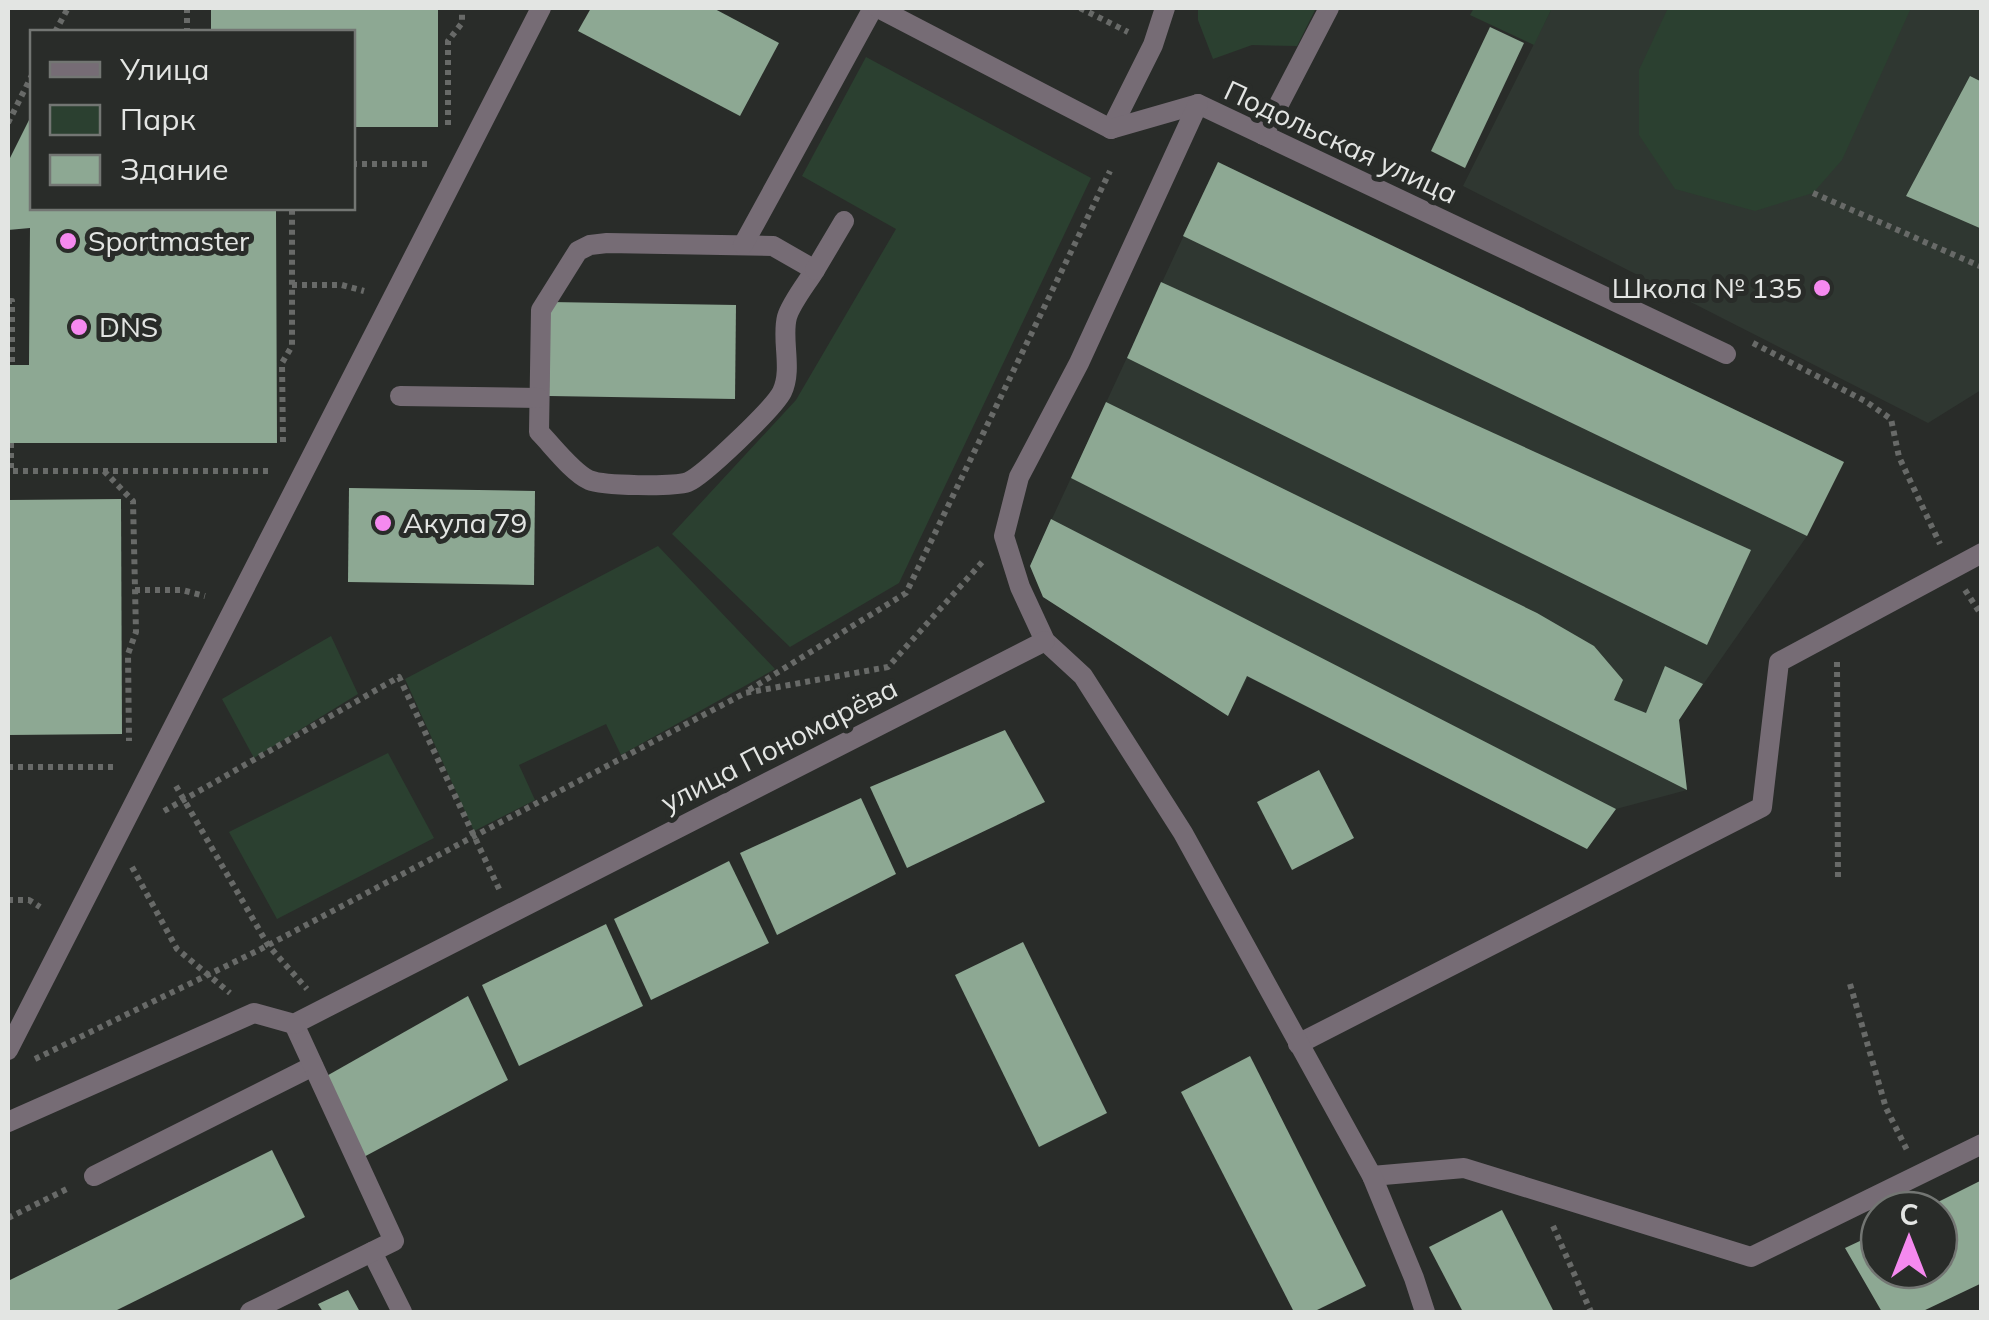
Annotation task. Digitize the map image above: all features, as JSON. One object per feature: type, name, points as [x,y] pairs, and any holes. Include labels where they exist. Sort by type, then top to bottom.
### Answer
[{"type":"street","points":[[8,1050],[541,8]]},
{"type":"street","points":[[743,245],[876,8],[1112,129],[1153,44],[1165,8]]},
{"type":"street","points":[[1263,135],[1329,8]]},
{"type":"street","points":[[1198,104],[1079,363],[1019,477],[1004,536],[1020,587],[1044,641],[1083,676],[1184,833],[1372,1176],[1426,1312]]},
{"type":"street","name":"Подольская улица","points":[[1112,129],[1198,104],[1726,354]]},
{"type":"street","points":[[815,270],[773,246],[607,243],[578,251],[541,310],[539,432],[590,480],[668,484],[688,482],[704,472],[772,406],[782,391],[787,317],[844,222]]},
{"type":"street","points":[[400,396],[539,398]]},
{"type":"street","points":[[1298,1044],[1762,807],[1778,662],[1982,553]]},
{"type":"street","name":"улица Пономарёва","points":[[294,1024],[1044,641]]},
{"type":"street","points":[[8,1122],[254,1013],[294,1024],[394,1241],[289,1304],[250,1312]]},
{"type":"street","points":[[94,1176],[313,1066]]},
{"type":"street","points":[[1372,1176],[1464,1168],[1751,1256],[1982,1144]]},
{"type":"street","points":[[372,1252],[402,1312]]},
{"type":"path","points":[[56,30],[68,8]]},
{"type":"path","points":[[448,126],[448,41],[462,23],[462,8]]},
{"type":"path","points":[[1080,8],[1153,44]]},
{"type":"path","points":[[8,123],[30,79]]},
{"type":"path","points":[[355,164],[429,164]]},
{"type":"path","points":[[24,1064],[268,946],[735,698],[906,593],[1110,171]]},
{"type":"path","points":[[1813,193],[1982,267]]},
{"type":"path","points":[[283,442],[282,363],[292,346],[292,210]]},
{"type":"path","points":[[292,285],[342,285],[364,291]]},
{"type":"path","points":[[8,301],[12,301],[12,365]]},
{"type":"path","points":[[1749,340],[1891,419],[1899,457],[1952,570]]},
{"type":"path","points":[[11,443],[11,471],[270,472]]},
{"type":"path","points":[[104,471],[133,501],[136,632],[128,654],[129,740]]},
{"type":"path","points":[[735,698],[888,667],[1004,536]]},
{"type":"path","points":[[135,590],[182,590],[204,596]]},
{"type":"path","points":[[1837,630],[1838,882]]},
{"type":"path","points":[[254,1013],[177,949],[116,837],[399,677],[510,914]]},
{"type":"path","points":[[158,756],[268,946],[324,1009]]},
{"type":"path","points":[[8,767],[116,767]]},
{"type":"path","points":[[8,900],[28,900],[40,907]]},
{"type":"path","points":[[1850,984],[1886,1108],[1920,1174]]},
{"type":"path","points":[[8,1218],[94,1176]]},
{"type":"path","points":[[1551,1222],[1591,1312]]},
{"type":"shaded area","name":"Школа № 135","points":[[1552,8],[1981,8],[1981,390],[1928,423],[1463,186]]},
{"type":"shaded area","points":[[1218,162],[1844,462],[1807,536],[1679,719],[1687,790],[1616,809],[1587,849],[1248,677],[1228,716],[1043,597],[1030,566]]},
{"type":"green space","points":[[1198,8],[1316,8],[1297,46],[1252,45],[1213,59],[1198,20]]},
{"type":"green space","points":[[1474,8],[1552,8],[1534,45],[1470,15]]},
{"type":"green space","points":[[1668,8],[1911,8],[1842,160],[1813,193],[1755,211],[1675,189],[1639,135],[1639,70]]},
{"type":"green space","points":[[866,57],[1091,178],[899,583],[790,647],[672,534],[796,400],[896,229],[802,176]]},
{"type":"green space","points":[[658,546],[775,669],[621,755],[606,724],[519,765],[535,800],[474,831],[405,679]]},
{"type":"green space","points":[[331,636],[358,694],[254,758],[222,699]]},
{"type":"green space","points":[[388,753],[434,838],[277,919],[229,832]]},
{"type":"building","points":[[211,8],[438,8],[438,127],[355,127],[355,30],[211,30]]},
{"type":"building","points":[[591,8],[713,8],[779,43],[740,116],[578,31]]},
{"type":"building","points":[[1490,27],[1524,43],[1465,168],[1431,151]]},
{"type":"building","points":[[1970,76],[1982,82],[1982,229],[1906,196]]},
{"type":"building","points":[[30,118],[30,210],[276,210],[277,443],[8,443],[8,365],[29,365],[30,228],[8,230],[8,162]]},
{"type":"building","points":[[1218,162],[1844,462],[1807,536],[1183,236]]},
{"type":"building","points":[[1161,282],[1751,550],[1707,645],[1127,358]]},
{"type":"building","points":[[550,302],[736,305],[735,399],[549,396]]},
{"type":"building","points":[[1106,402],[1537,613],[1594,646],[1623,680],[1614,700],[1646,713],[1665,666],[1703,684],[1679,720],[1687,790],[1071,478]]},
{"type":"building","points":[[349,488],[535,491],[534,585],[348,582]]},
{"type":"building","points":[[121,499],[122,734],[8,735],[8,500]]},
{"type":"building","points":[[1051,519],[1616,809],[1587,849],[1247,676],[1228,716],[1043,597],[1030,566]]},
{"type":"building","points":[[1005,730],[1045,802],[907,868],[870,787]]},
{"type":"building","points":[[1319,770],[1354,838],[1292,870],[1257,802]]},
{"type":"building","points":[[861,798],[896,874],[777,935],[740,853]]},
{"type":"building","points":[[729,861],[769,943],[651,1000],[614,919]]},
{"type":"building","points":[[606,924],[643,1006],[519,1066],[482,985]]},
{"type":"building","points":[[1023,942],[1107,1113],[1039,1147],[955,975]]},
{"type":"building","points":[[468,996],[508,1080],[360,1159],[323,1078]]},
{"type":"building","points":[[1250,1056],[1366,1286],[1313,1312],[1294,1312],[1181,1092]]},
{"type":"building","points":[[272,1150],[305,1217],[113,1312],[8,1312],[8,1281]]},
{"type":"building","points":[[1982,1180],[1982,1283],[1921,1312],[1882,1312],[1869,1290],[1959,1290],[1959,1192]]},
{"type":"building","points":[[1502,1210],[1554,1312],[1463,1312],[1429,1247]]},
{"type":"building","points":[[1859,1241],[1859,1272],[1845,1248]]},
{"type":"building","points":[[348,1290],[360,1312],[323,1312],[318,1304]]},
{"type":"place","name":"Sportmaster","points":[[68,241]]},
{"type":"place","name":"Школа № 135","points":[[1822,288]]},
{"type":"place","name":"DNS","points":[[79,327]]},
{"type":"place","name":"Акула 79","points":[[383,523]]}]
